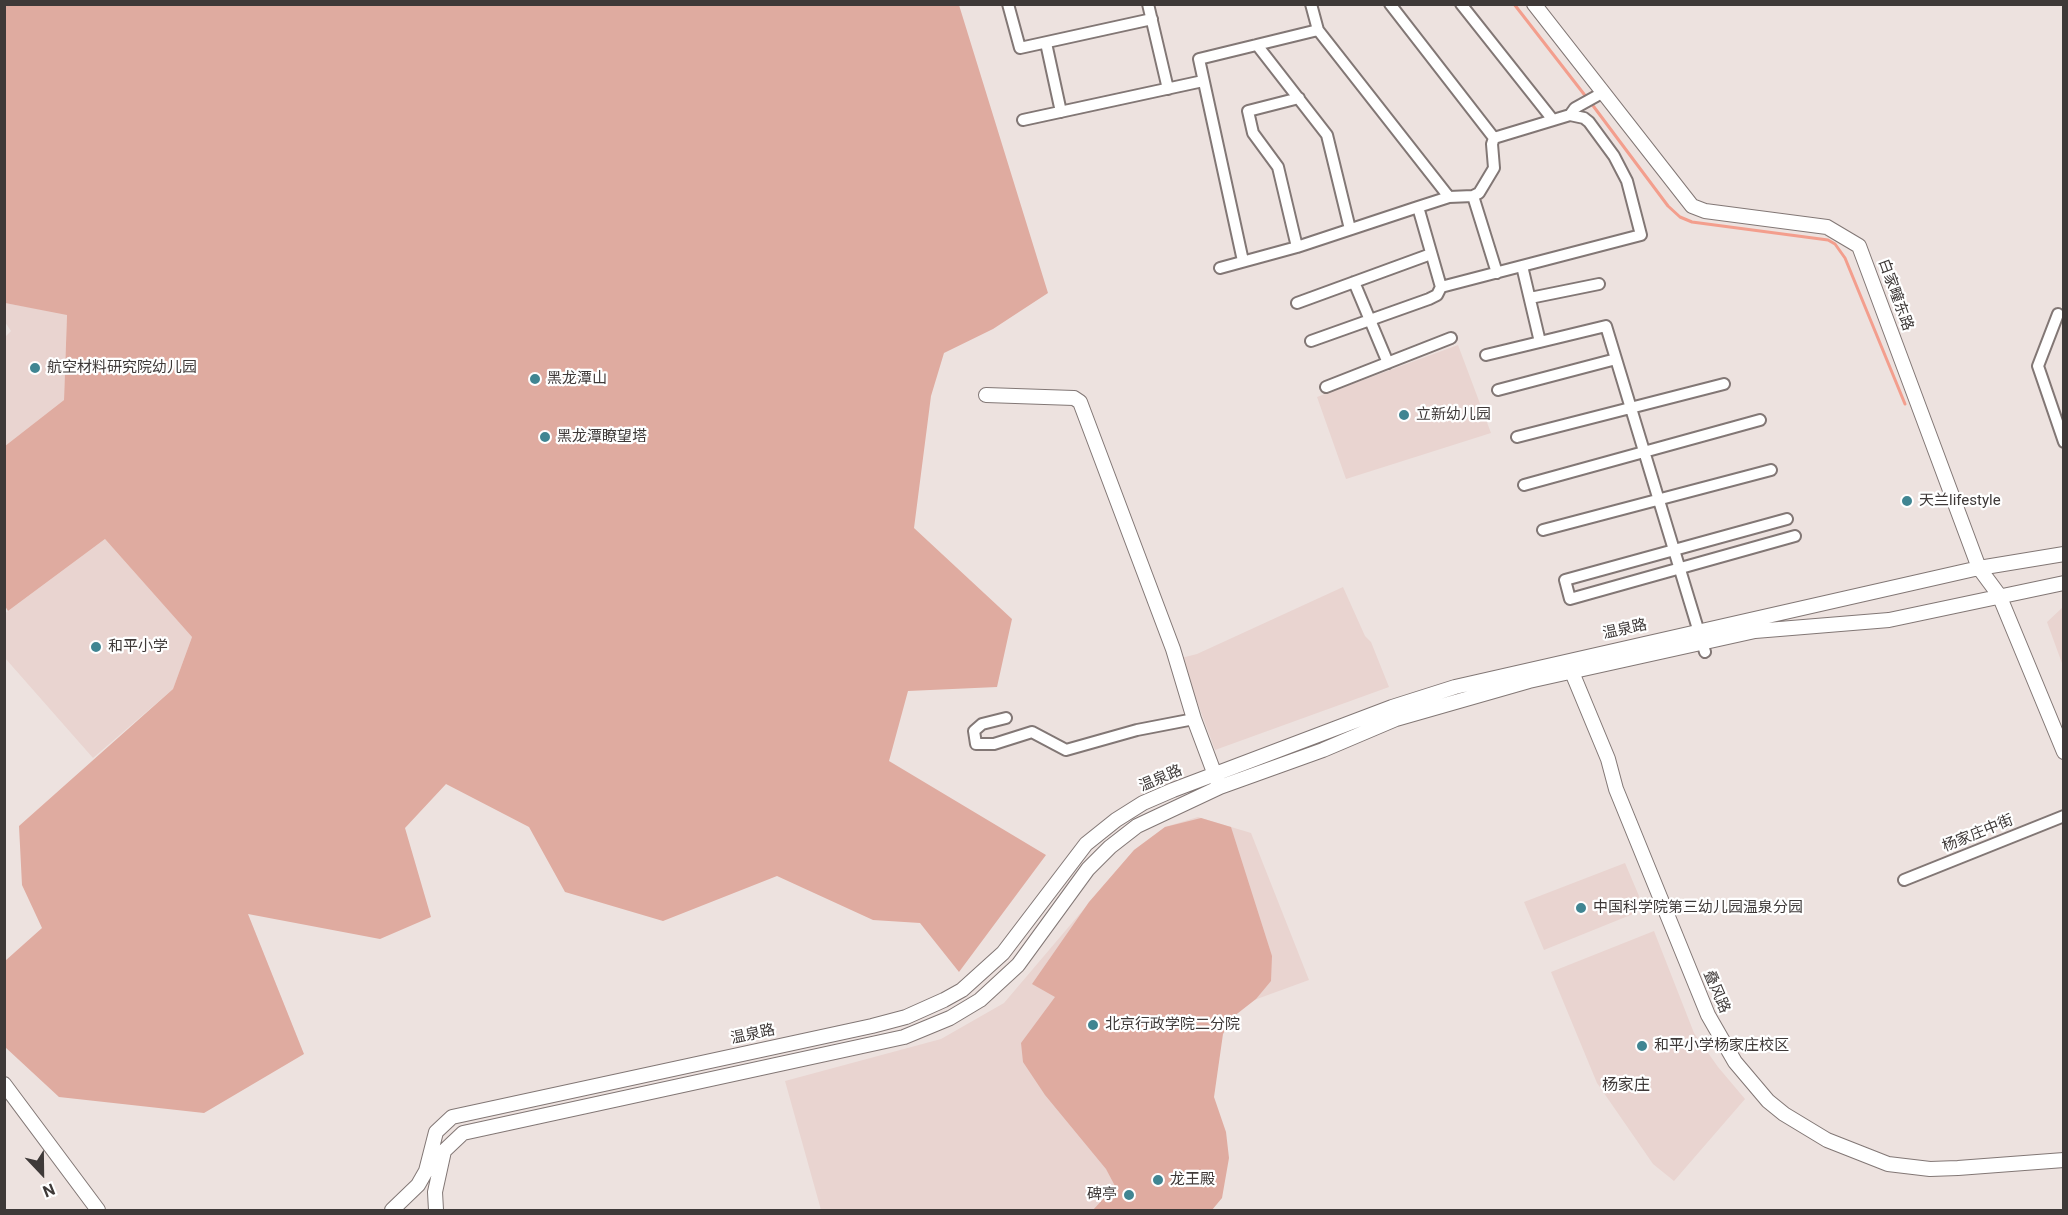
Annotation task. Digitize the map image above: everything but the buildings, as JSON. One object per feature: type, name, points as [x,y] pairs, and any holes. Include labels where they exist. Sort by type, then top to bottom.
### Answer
[{"type":"main road","name":"白家疃东路","points":[[1534,4],[1593,98],[1692,206],[1705,211],[1827,227],[1859,246],[1979,568],[1999,595],[2064,752]]},
{"type":"main road","points":[[986,395],[1074,398],[1080,402],[1173,649],[1194,719],[1218,781]]},
{"type":"main road","name":"温泉路","points":[[1702,642],[1979,568],[2064,554]]},
{"type":"main road","name":"温泉路","points":[[392,1210],[418,1185],[426,1172],[436,1132],[442,1124],[452,1118],[470,1112],[873,1026],[926,1009],[962,990],[992,964],[1086,844],[1116,820],[1143,803],[1218,781],[1407,715],[1570,665],[1755,631],[1889,620],[2064,583]]},
{"type":"main road","name":"叠风路","points":[[1570,665],[1608,759],[1616,789],[1708,1015],[1735,1062],[1768,1101],[1784,1114],[1827,1140],[1888,1164],[1930,1169],[2064,1160]]},
{"type":"main road","name":"温泉路","points":[[436,1210],[435,1192],[444,1151],[454,1138],[475,1128],[904,1037],[950,1018],[980,999],[1018,965],[1072,888],[1110,847],[1137,826],[1218,781]]},
{"type":"main road","points":[[4,1084],[98,1210]]},
{"type":"main road","points":[[470,1112],[463,1117],[462,1122],[465,1126],[475,1128]]},
{"type":"street","points":[[1008,4],[1020,48],[1152,19]]},
{"type":"street","points":[[1148,4],[1168,89]]},
{"type":"street","points":[[1311,4],[1318,30],[1449,197]]},
{"type":"street","points":[[1390,4],[1494,138]]},
{"type":"street","points":[[1461,4],[1553,120]]},
{"type":"street","points":[[1243,261],[1199,59],[1318,30]]},
{"type":"street","points":[[1046,43],[1061,112]]},
{"type":"street","points":[[1257,45],[1327,135],[1350,229]]},
{"type":"street","points":[[1023,120],[1203,81]]},
{"type":"street","points":[[1297,247],[1278,167],[1253,133],[1248,111],[1299,98]]},
{"type":"street","points":[[1570,115],[1575,108],[1593,98]]},
{"type":"street","points":[[1441,287],[1641,235],[1627,181],[1614,156],[1584,118],[1570,115],[1494,138]]},
{"type":"street","points":[[1220,268],[1297,247],[1449,197],[1473,196],[1479,193],[1494,168],[1492,144],[1494,138]]},
{"type":"street","points":[[1473,196],[1497,273]]},
{"type":"street","points":[[1311,341],[1437,295],[1441,287],[1418,207]]},
{"type":"street","points":[[1297,303],[1431,254]]},
{"type":"street","points":[[1522,266],[1540,342]]},
{"type":"street","points":[[1354,282],[1388,363]]},
{"type":"street","points":[[1530,298],[1599,284]]},
{"type":"street","points":[[2058,314],[2038,366],[2064,442]]},
{"type":"street","points":[[1486,356],[1606,326],[1702,642]]},
{"type":"street","points":[[1326,387],[1451,338]]},
{"type":"street","points":[[1498,390],[1616,359]]},
{"type":"street","points":[[1518,437],[1724,384]]},
{"type":"street","points":[[1524,485],[1760,420]]},
{"type":"street","points":[[1543,530],[1771,470]]},
{"type":"street","points":[[1787,519],[1565,580],[1570,599],[1795,536]]},
{"type":"street","points":[[1006,718],[982,724],[974,732],[976,744],[994,744],[1032,732],[1066,750],[1126,733],[1194,719]]},
{"type":"street","name":"杨家庄中街","points":[[1904,880],[2064,816]]},
{"type":"shaded area","points":[[5,4],[959,5],[1048,293],[993,329],[944,353],[931,396],[914,528],[1012,619],[997,687],[908,691],[889,761],[1046,855],[959,972],[920,923],[873,920],[777,876],[663,921],[565,892],[529,827],[446,784],[405,828],[431,917],[380,939],[248,914],[304,1054],[204,1113],[59,1097],[5,1047],[5,961],[42,928],[22,885],[19,826],[173,689],[192,637],[105,539],[8,611],[5,606],[5,446],[64,400],[67,315],[5,303]]},
{"type":"shaded area","name":"航空材料研究院幼儿园","points":[[5,303],[67,314],[64,400],[5,446],[5,337],[11,331],[5,322]]},
{"type":"shaded area","name":"立新幼儿园","points":[[1458,345],[1491,433],[1346,479],[1317,397]]},
{"type":"shaded area","name":"和平小学","points":[[105,539],[192,637],[173,689],[93,758],[5,658],[4,614]]},
{"type":"shaded area","points":[[1343,587],[1365,636],[1371,642],[1389,687],[1215,750],[1181,658],[1197,654]]},
{"type":"shaded area","points":[[2063,607],[2063,666],[2047,622]]},
{"type":"shaded area","name":"北京行政学院二分院","points":[[1198,817],[1251,833],[1309,980],[1224,1011],[1206,1078],[1200,1210],[821,1210],[785,1081],[941,1039],[1004,1003],[1134,850],[1165,827]]},
{"type":"shaded area","points":[[1201,818],[1231,827],[1272,956],[1271,981],[1256,999],[1233,1017],[1223,1034],[1214,1097],[1226,1132],[1229,1158],[1222,1198],[1212,1210],[1093,1210],[1115,1186],[1106,1169],[1045,1095],[1023,1062],[1021,1043],[1055,997],[1032,984],[1089,902],[1134,850],[1165,827]]},
{"type":"shaded area","name":"中国科学院第三幼儿园温泉分园","points":[[1625,863],[1639,896],[1633,914],[1544,950],[1524,902]]},
{"type":"shaded area","name":"和平小学杨家庄校区","points":[[1654,931],[1694,1033],[1745,1099],[1674,1181],[1653,1164],[1597,1083],[1551,972]]},
{"type":"waterway","points":[[1514,4],[1587,98]]},
{"type":"waterway","points":[[1591,103],[1668,206],[1680,217],[1692,222],[1828,240],[1835,244],[1845,258],[1905,404]]},
{"type":"place","name":"航空材料研究院幼儿园","points":[[35,368]]},
{"type":"place","name":"黑龙潭山","points":[[535,379]]},
{"type":"place","name":"立新幼儿园","points":[[1404,415]]},
{"type":"place","name":"黑龙潭瞭望塔","points":[[545,437]]},
{"type":"place","name":"天兰lifestyle","points":[[1907,501]]},
{"type":"place","name":"和平小学","points":[[96,647]]},
{"type":"place","name":"中国科学院第三幼儿园温泉分园","points":[[1581,908]]},
{"type":"place","name":"北京行政学院二分院","points":[[1093,1025]]},
{"type":"place","name":"和平小学杨家庄校区","points":[[1642,1046]]},
{"type":"place","name":"龙王殿","points":[[1158,1180]]},
{"type":"place","name":"碑亭","points":[[1129,1195]]},
{"type":"district","name":"杨家庄","points":[[1626,1086]]}]
